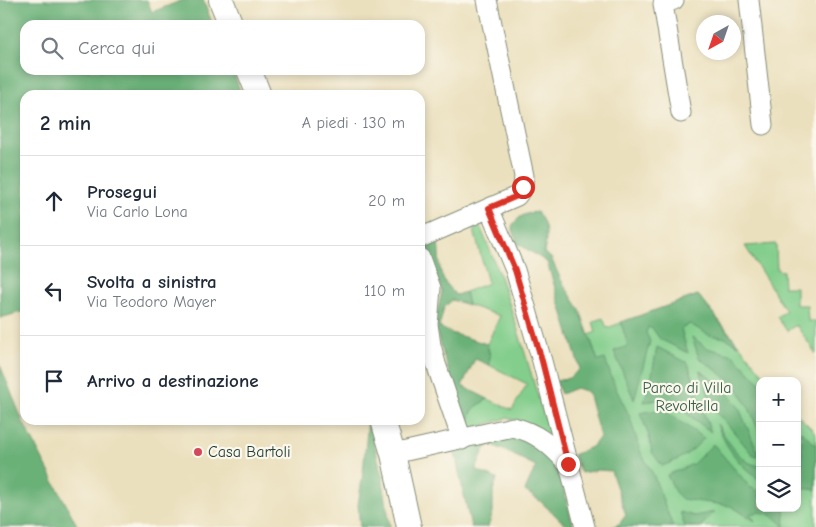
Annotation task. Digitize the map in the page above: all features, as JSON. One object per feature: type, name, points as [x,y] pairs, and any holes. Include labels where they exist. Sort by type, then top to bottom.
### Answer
[{"type":"main road","points":[[221,0],[229,20]]},
{"type":"main road","points":[[251,75],[257,90]]},
{"type":"main road","points":[[384,425],[393,454],[409,527]]},
{"type":"street","points":[[425,236],[517,196],[523,187],[524,176],[487,0]]},
{"type":"street","points":[[674,0],[663,4],[681,113]]},
{"type":"street","points":[[748,0],[763,125]]},
{"type":"street","points":[[489,208],[515,270],[542,361],[584,527]]},
{"type":"street","points":[[425,272],[431,288],[428,324],[431,346],[462,440]]},
{"type":"street","points":[[393,454],[513,427],[525,430],[551,445],[568,464]]},
{"type":"green space","points":[[0,0],[147,0],[152,12],[183,0],[203,0],[211,20],[20,20],[20,75],[234,75],[240,90],[20,90],[20,312],[0,318]]},
{"type":"green space","points":[[537,212],[546,231],[544,253],[551,258],[561,280],[580,310],[598,361],[605,359],[616,389],[629,415],[641,453],[653,474],[673,527],[612,527],[619,524],[626,515],[611,471],[598,470],[581,473],[573,455],[593,446],[600,437],[588,392],[576,388],[561,394],[556,381],[569,378],[580,369],[547,262],[517,243],[512,226],[523,216]]},
{"type":"green space","points":[[479,224],[509,302],[550,436],[530,424],[507,418],[467,430],[471,414],[478,405],[488,399],[512,410],[527,384],[489,365],[490,356],[487,344],[500,316],[468,305],[465,292],[488,283],[473,227]]},
{"type":"green space","points":[[438,242],[442,277],[456,295],[465,292],[468,305],[452,300],[444,308],[439,327],[451,333],[487,344],[490,356],[489,365],[475,359],[462,386],[488,399],[478,405],[473,411],[467,430],[436,331],[437,314],[442,291],[426,248]]},
{"type":"green space","points":[[776,244],[777,270],[783,271],[784,287],[796,287],[796,305],[807,305],[808,321],[816,321],[816,354],[796,325],[787,331],[777,317],[786,311],[745,246]]},
{"type":"green space","name":"Parco di Villa Revoltella","points":[[698,295],[766,377],[756,377],[756,512],[801,512],[801,418],[816,433],[816,527],[655,527],[589,335],[596,332],[593,322],[603,318],[607,328]]},
{"type":"green space","points":[[698,295],[738,345],[726,338],[709,335],[690,324],[681,329],[688,353],[660,339],[653,329],[648,327],[646,333],[650,341],[634,400],[614,351],[628,346],[621,322]]},
{"type":"green space","points":[[692,337],[707,348],[734,355],[756,379],[756,424],[737,388],[699,358]]},
{"type":"green space","points":[[657,347],[688,363],[711,432],[673,403],[657,400],[644,402],[651,380]]},
{"type":"green space","points":[[0,365],[20,414],[20,425],[25,425],[78,527],[0,527]]},
{"type":"green space","points":[[700,370],[723,387],[738,406],[756,448],[756,456],[752,454],[724,420],[714,411]]},
{"type":"green space","points":[[658,410],[667,413],[704,438],[685,455],[662,466],[652,452],[649,436],[640,413]]},
{"type":"green space","points":[[717,424],[740,456],[756,465],[756,477],[734,455]]},
{"type":"green space","points":[[368,425],[369,425],[382,474],[390,527],[360,527],[358,505]]},
{"type":"green space","points":[[801,431],[816,445],[816,490],[801,487]]},
{"type":"green space","points":[[513,434],[530,442],[557,466],[574,527],[568,527],[540,501],[525,491],[536,466],[491,444],[484,450],[476,470],[497,479],[493,490],[493,512],[488,527],[471,527],[454,449]]},
{"type":"green space","points":[[713,444],[750,487],[756,490],[756,512],[761,512],[750,514],[755,521],[731,506],[682,499],[675,492],[667,475],[693,464]]},
{"type":"green space","points":[[680,512],[694,516],[715,512],[700,527],[685,527]]},
{"type":"green space","points":[[761,512],[784,512],[785,527],[770,514]]},
{"type":"place","name":"Casa Bartoli","points":[[198,452]]},
{"type":"route","points":[[523,187],[517,196],[489,208],[515,270],[542,361],[568,464]]}]
